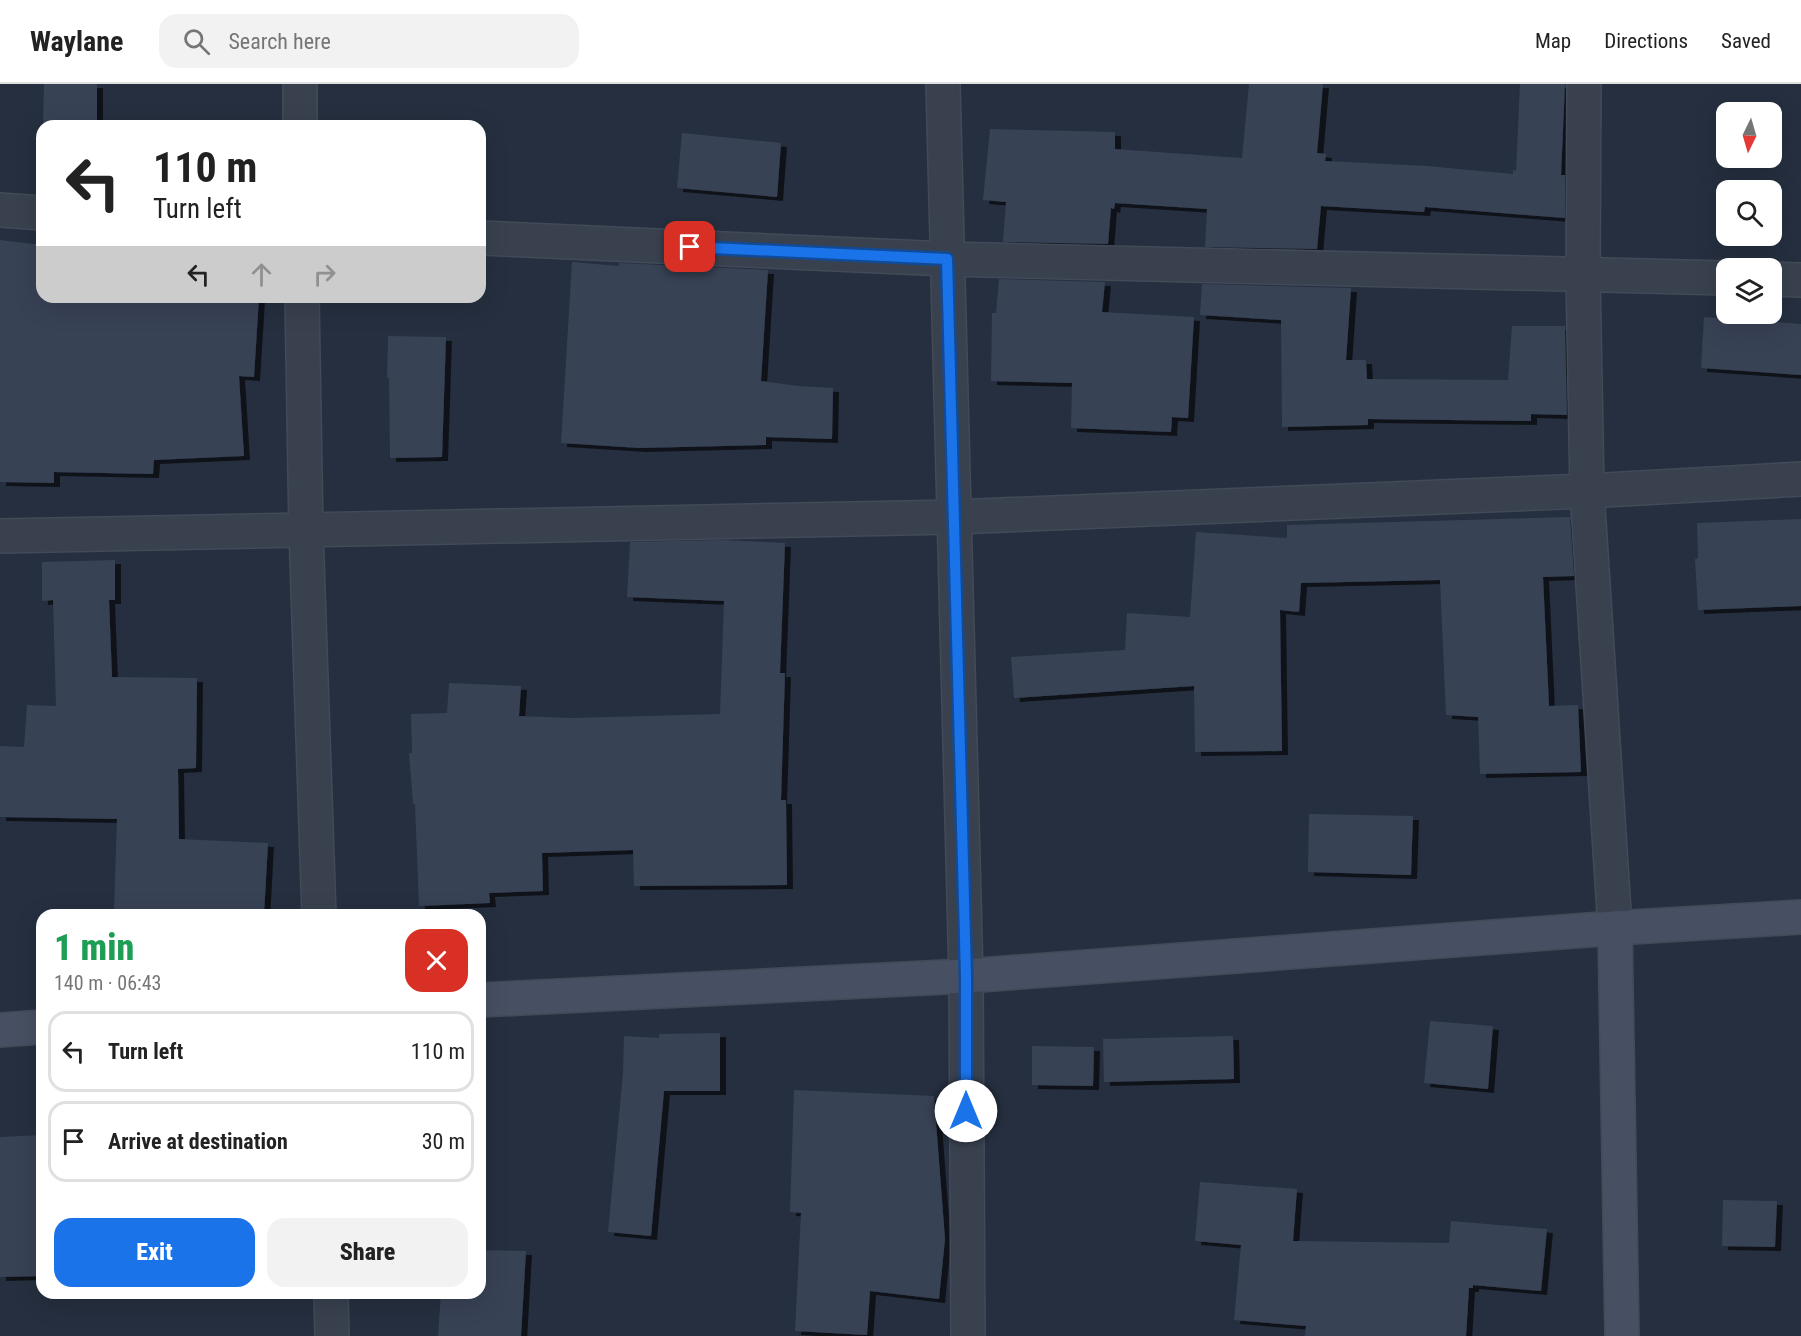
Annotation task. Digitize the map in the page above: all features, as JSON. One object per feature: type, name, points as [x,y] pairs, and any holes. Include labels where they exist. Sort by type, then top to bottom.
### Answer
[{"type":"street","points":[[300,84],[300,120]]},
{"type":"street","points":[[943,84],[966,976],[968,1336]]},
{"type":"street","points":[[1584,84],[1587,491],[1615,928],[1622,1336]]},
{"type":"street","points":[[0,210],[36,213]]},
{"type":"street","points":[[486,238],[947,259],[1716,278]]},
{"type":"street","points":[[1782,279],[1801,280]]},
{"type":"street","points":[[302,303],[306,531],[319,909]]},
{"type":"street","points":[[0,536],[954,517],[1587,491],[1801,479]]},
{"type":"street","points":[[486,1000],[966,976],[1615,928],[1801,917]]},
{"type":"street","points":[[0,1030],[36,1027]]},
{"type":"street","points":[[331,1299],[332,1336]]},
{"type":"building","points":[[44,84],[97,84],[97,120],[43,120]]},
{"type":"building","points":[[1249,84],[1323,84],[1317,153],[1326,154],[1325,161],[1427,166],[1513,174],[1513,170],[1516,171],[1520,84],[1565,84],[1561,175],[1565,175],[1565,218],[1425,207],[1424,212],[1321,206],[1317,249],[1205,247],[1207,209],[1115,203],[1114,209],[1111,208],[1108,244],[1003,242],[1006,202],[983,200],[990,129],[1115,132],[1115,149],[1242,158]]},
{"type":"building","points":[[682,133],[781,143],[777,197],[677,188]]},
{"type":"building","points":[[0,240],[36,244],[36,303],[259,303],[254,377],[239,376],[244,456],[154,460],[153,474],[54,472],[54,483],[0,482]]},
{"type":"building","points":[[572,262],[619,266],[619,263],[768,270],[761,381],[833,388],[832,439],[766,437],[766,445],[640,448],[561,443]]},
{"type":"building","points":[[999,279],[1105,282],[1102,312],[1194,317],[1188,418],[1172,417],[1171,432],[1071,428],[1072,383],[991,381],[992,313],[996,313]]},
{"type":"building","points":[[1202,284],[1351,288],[1346,360],[1366,360],[1367,379],[1508,380],[1512,326],[1565,326],[1567,415],[1531,414],[1531,421],[1368,419],[1368,425],[1282,427],[1281,320],[1200,315]]},
{"type":"building","points":[[1704,317],[1716,318],[1716,324],[1801,324],[1801,375],[1701,368]]},
{"type":"building","points":[[388,336],[446,337],[442,457],[390,458]]},
{"type":"building","points":[[1570,517],[1574,576],[1543,577],[1549,706],[1578,705],[1581,772],[1480,774],[1478,717],[1446,715],[1440,580],[1301,583],[1299,612],[1280,610],[1282,751],[1195,752],[1194,686],[1014,698],[1011,657],[1125,650],[1127,613],[1190,617],[1196,532],[1287,538],[1287,525]]},
{"type":"building","points":[[1801,519],[1801,606],[1698,610],[1695,559],[1698,558],[1697,523]]},
{"type":"building","points":[[722,540],[785,543],[780,673],[785,673],[781,800],[786,800],[787,885],[634,886],[633,850],[542,853],[543,891],[489,893],[490,903],[419,906],[415,804],[413,804],[409,753],[412,753],[411,714],[447,713],[449,683],[521,686],[519,716],[571,718],[720,714],[724,601],[627,597],[630,542]]},
{"type":"building","points":[[115,560],[115,600],[109,600],[112,677],[197,678],[196,768],[178,769],[179,839],[268,843],[264,909],[114,909],[117,819],[0,817],[0,746],[24,747],[27,705],[56,706],[53,600],[42,601],[42,562]]},
{"type":"building","points":[[1309,814],[1413,816],[1411,875],[1308,872]]},
{"type":"building","points":[[1430,1021],[1493,1026],[1488,1089],[1424,1083]]},
{"type":"building","points":[[720,1033],[720,1091],[664,1091],[651,1236],[608,1232],[623,1073],[624,1036],[659,1038],[659,1034]]},
{"type":"building","points":[[1233,1036],[1234,1079],[1104,1082],[1103,1039]]},
{"type":"building","points":[[1032,1046],[1094,1047],[1093,1086],[1032,1085]]},
{"type":"building","points":[[794,1090],[934,1096],[945,1239],[939,1299],[870,1291],[867,1335],[795,1331],[801,1213],[790,1212]]},
{"type":"building","points":[[36,1135],[36,1276],[0,1277],[0,1137]]},
{"type":"building","points":[[1200,1182],[1297,1189],[1293,1241],[1449,1243],[1451,1221],[1547,1229],[1541,1291],[1473,1285],[1473,1288],[1469,1288],[1466,1336],[1305,1336],[1306,1326],[1234,1320],[1241,1245],[1195,1241]]},
{"type":"building","points":[[1723,1200],[1777,1201],[1775,1247],[1722,1246]]},
{"type":"building","points":[[486,1250],[526,1251],[521,1336],[438,1336],[441,1299],[486,1299]]},
{"type":"route","points":[[690,247],[947,259],[966,976],[966,1111]]}]
